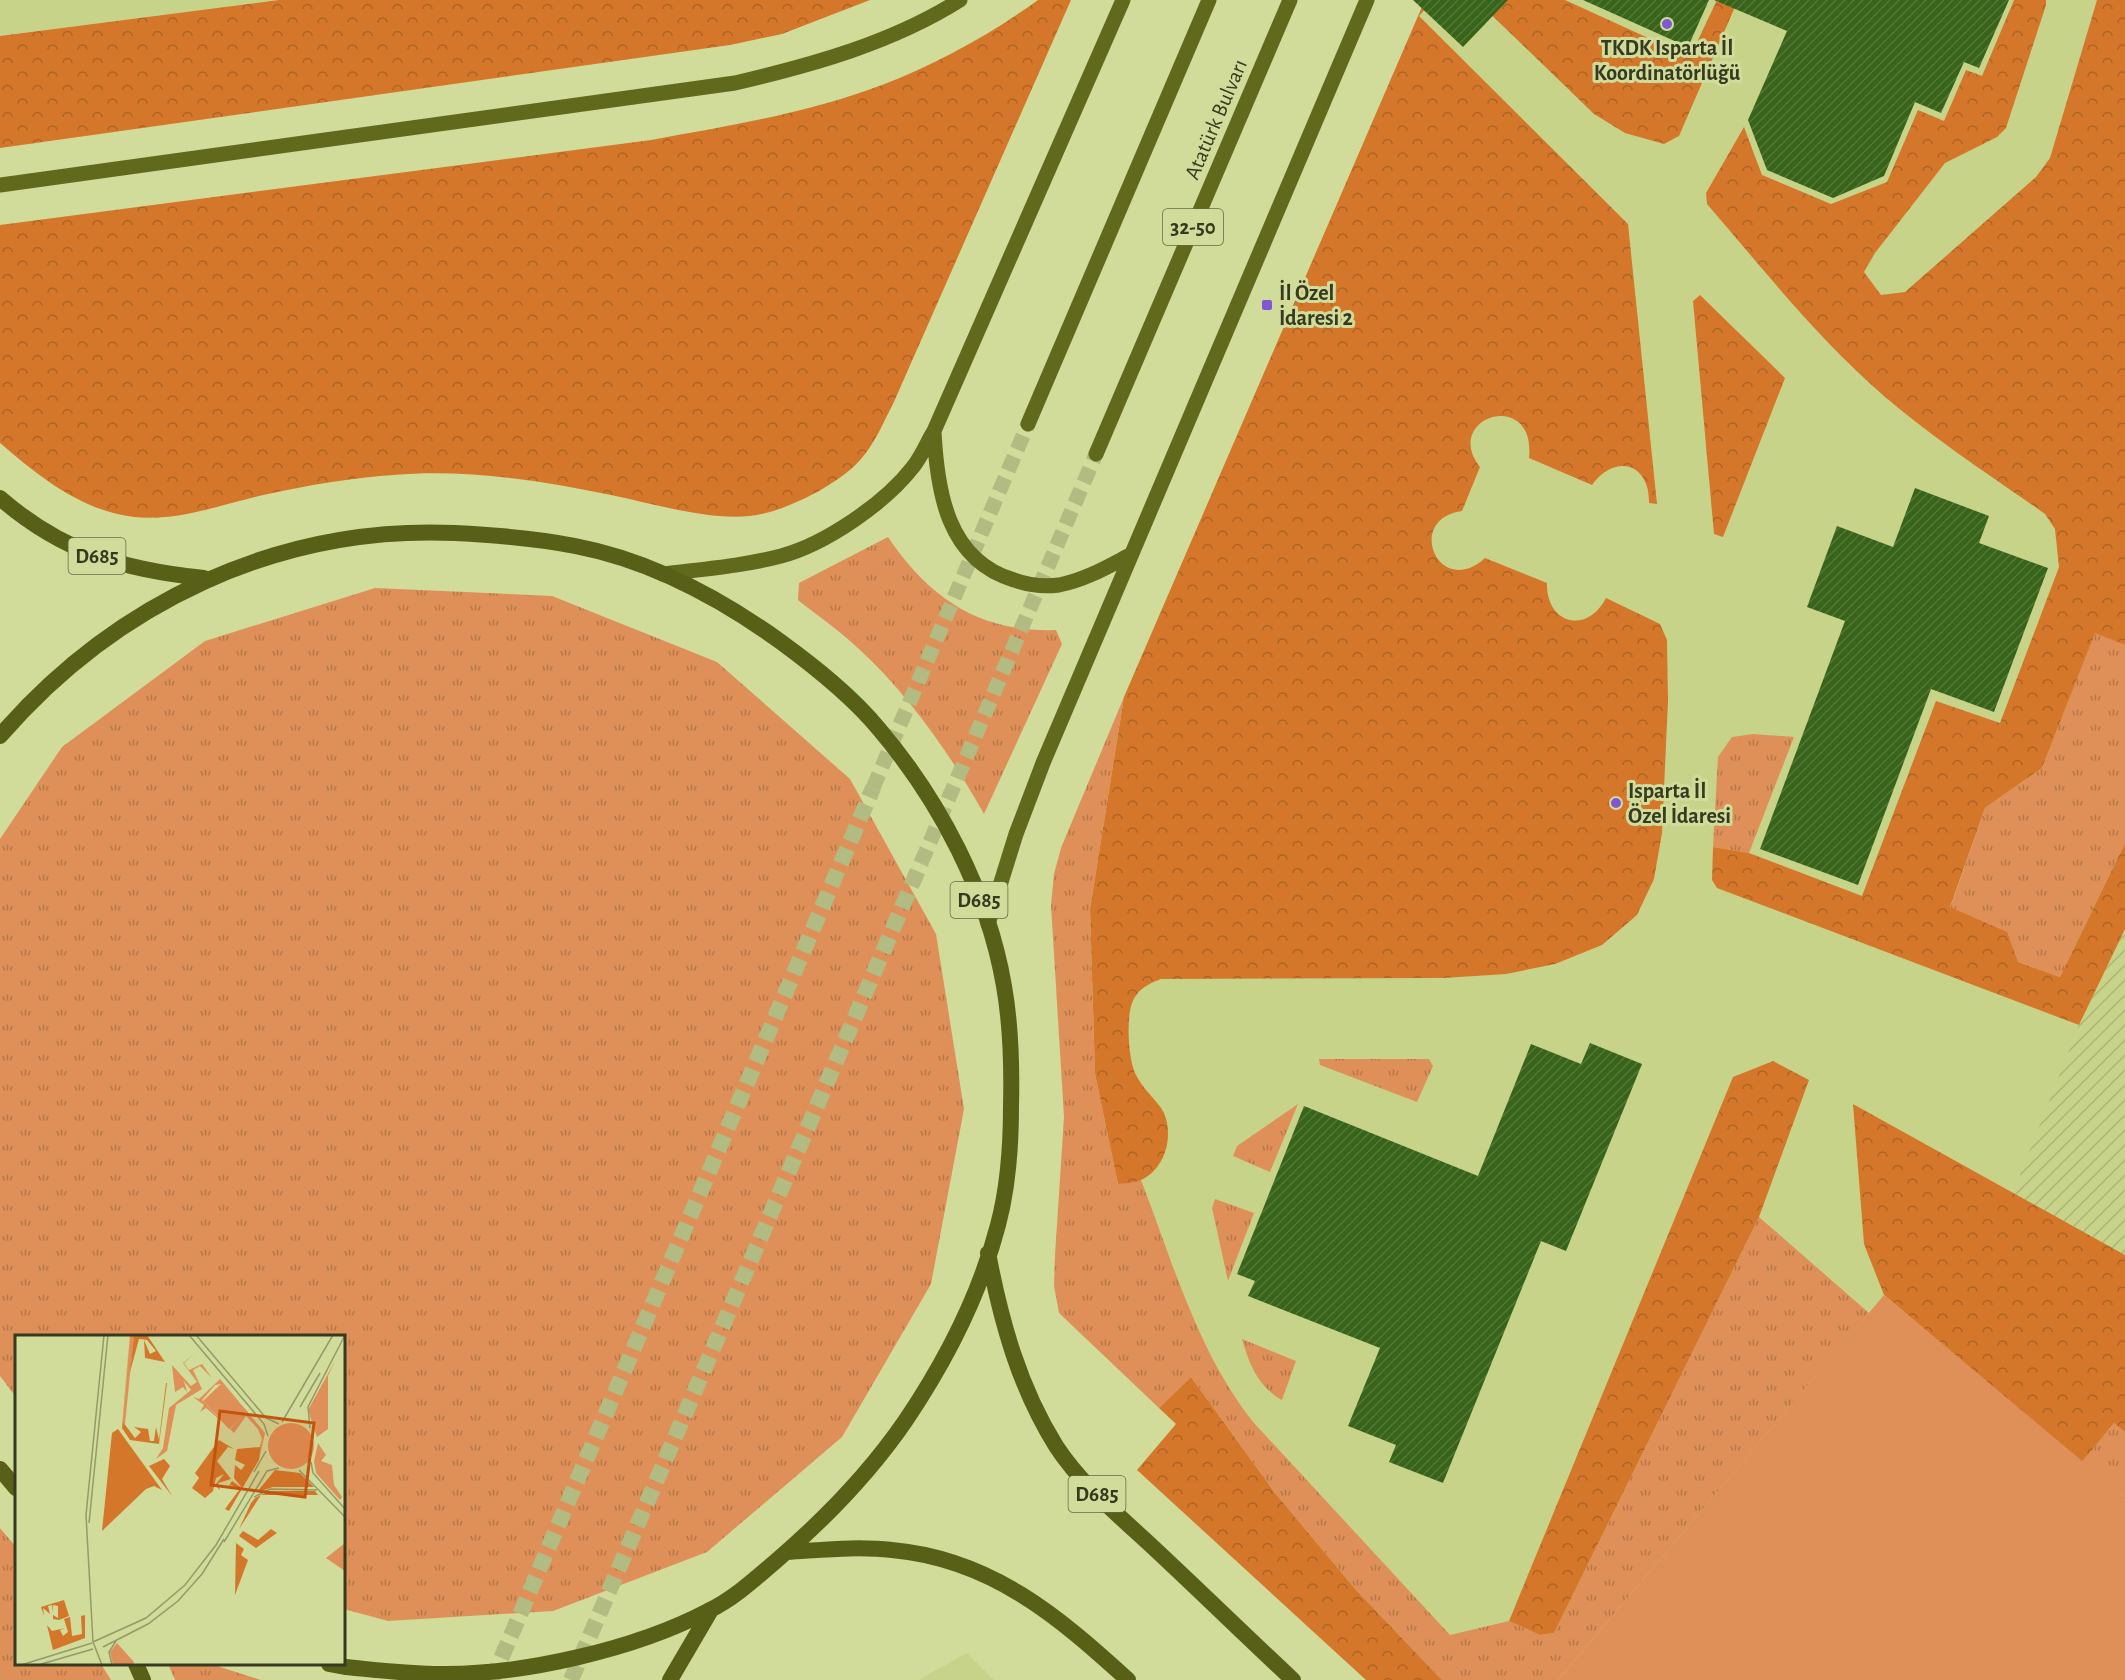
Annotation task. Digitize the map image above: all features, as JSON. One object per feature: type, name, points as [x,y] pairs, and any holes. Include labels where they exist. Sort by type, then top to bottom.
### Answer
[{"type":"highway","name":"D685","points":[[0,498],[18,513],[62,541],[103,559],[150,573],[208,579]]},
{"type":"highway","name":"D685","points":[[0,736],[31,700],[95,645],[142,613],[208,579],[325,541],[410,531],[494,535],[579,547],[663,574],[743,614],[813,665],[878,727],[928,796],[970,873],[988,924],[1004,984],[1012,1053],[1011,1134],[998,1224],[969,1305],[932,1382],[883,1454],[830,1514],[756,1579],[711,1610],[618,1646],[533,1666],[444,1674],[345,1668],[333,1665]]},
{"type":"highway","name":"D685","points":[[988,1253],[1012,1353],[1026,1389],[1057,1446],[1074,1470],[1108,1506],[1293,1680]]},
{"type":"highway","points":[[0,1469],[15,1487]]},
{"type":"highway","points":[[787,1552],[851,1548],[892,1550],[929,1555],[959,1564],[994,1578],[1031,1598],[1085,1641],[1128,1680]]},
{"type":"highway","points":[[670,1680],[711,1610]]},
{"type":"highway","points":[[136,1665],[143,1680]]},
{"type":"main road","points":[[0,185],[735,83],[807,66],[884,38],[960,0]]},
{"type":"main road","points":[[663,574],[784,556],[827,536],[890,493],[914,466],[934,431],[1123,0]]},
{"type":"main road","points":[[1028,424],[1209,0]]},
{"type":"main road","name":"Atatürk Bulvarı","points":[[1096,454],[1290,0]]},
{"type":"main road","points":[[988,924],[1016,834],[1130,555],[1367,0]]},
{"type":"main road","points":[[934,431],[936,473],[944,509],[956,536],[975,560],[999,576],[1030,585],[1058,585],[1090,576],[1130,555]]},
{"type":"shaded area","points":[[0,0],[279,0],[0,36]]},
{"type":"shaded area","name":"Isparta İl Özel İdaresi","points":[[1425,0],[2125,0],[2125,1680],[1442,1680],[1275,1493],[1118,1184],[1124,697]]},
{"type":"shaded area","points":[[2125,929],[2125,1255],[2013,1193],[2079,1025]]},
{"type":"shaded area","points":[[967,1653],[994,1680],[918,1680]]},
{"type":"green space","points":[[279,0],[870,0],[782,34],[730,45],[0,148],[0,36]]},
{"type":"green space","points":[[1038,0],[1071,0],[879,433],[852,469],[810,496],[794,503],[763,514],[715,516],[530,480],[448,473],[362,478],[268,494],[168,517],[134,517],[114,513],[78,499],[46,480],[0,443],[0,225],[651,140],[768,118],[854,95],[903,77],[1002,25]]},
{"type":"green space","points":[[1425,0],[1433,0],[1419,16],[1628,224],[1657,504],[1649,503],[1648,489],[1644,479],[1630,467],[1620,466],[1611,469],[1601,475],[1592,485],[1529,458],[1527,436],[1519,422],[1506,416],[1493,417],[1480,423],[1472,435],[1471,449],[1480,467],[1462,511],[1444,517],[1435,528],[1432,540],[1434,553],[1442,564],[1454,570],[1468,568],[1485,558],[1547,583],[1548,597],[1553,608],[1560,616],[1569,620],[1589,617],[1598,610],[1606,598],[1660,624],[1667,640],[1668,701],[1662,833],[1654,879],[1637,915],[1602,945],[1555,964],[1506,974],[1444,978],[1161,979],[1146,986],[1135,997],[1130,1013],[1131,1056],[1138,1079],[1164,1113],[1167,1122],[1167,1142],[1161,1160],[1149,1175],[1138,1181],[1118,1184],[1095,1074],[1090,909],[1124,697]]},
{"type":"green space","points":[[1476,0],[1565,0],[1690,57],[1717,0],[1738,0],[1679,136],[1664,144],[1625,133],[1594,114]]},
{"type":"green space","points":[[2014,0],[2046,0],[2046,5],[2006,128],[1997,137],[1945,163],[1875,253],[1864,272],[1881,295],[1905,292],[2036,177],[2050,158],[2097,0],[2125,0],[2125,645],[2095,633],[2042,768],[1985,808],[1950,907],[2007,932],[2018,962],[2060,977],[2125,843],[2125,929],[2079,1025],[1717,888],[1712,880],[1713,847],[1749,853],[1862,896],[1936,701],[2000,723],[2059,567],[2055,529],[2045,514],[1928,432],[1863,377],[1802,315],[1764,271],[1707,204],[1706,193],[1744,127],[1762,175],[1831,204],[1887,182],[1918,110],[1944,121],[1966,70],[1982,76]]},
{"type":"green space","points":[[1700,295],[1785,378],[1723,537],[1714,534],[1693,301]]},
{"type":"green space","points":[[888,537],[921,578],[959,608],[1003,625],[1056,630],[1062,644],[984,814],[943,748],[895,686],[852,642],[798,600],[799,583]]},
{"type":"green space","points":[[375,588],[552,596],[717,662],[850,779],[936,934],[964,1109],[931,1284],[842,1437],[707,1552],[553,1611],[388,1621],[345,1609],[345,1335],[15,1335],[15,1396],[0,1376],[0,839],[62,747],[205,641]]},
{"type":"green space","points":[[2095,632],[2125,645],[2125,843],[2060,977],[2018,962],[1950,908],[1985,808],[2042,768]]},
{"type":"green space","points":[[1124,697],[1090,909],[1095,1074],[1118,1184],[1141,1180],[1188,1306],[1217,1367],[1234,1396],[1254,1423],[1450,1635],[1509,1621],[1540,1635],[1554,1633],[1759,1217],[1869,1313],[1558,1680],[1442,1680],[1357,1591],[1275,1493],[1191,1377],[1159,1408],[1059,1313],[1054,1286],[1064,1117],[1051,905],[1054,874],[1061,848]]},
{"type":"green space","points":[[1753,734],[1794,737],[1749,853],[1713,847],[1718,757],[1732,737]]},
{"type":"green space","points":[[1319,1059],[1429,1059],[1433,1066],[1417,1102],[1320,1065]]},
{"type":"green space","points":[[1773,1061],[1809,1080],[1759,1217],[1554,1633],[1540,1635],[1509,1621],[1733,1077]]},
{"type":"green space","points":[[1298,1104],[1270,1172],[1233,1156],[1237,1146]]},
{"type":"green space","points":[[1853,1104],[2125,1255],[2125,1432],[2114,1423],[2082,1462],[1884,1295],[1864,1244]]},
{"type":"green space","points":[[1215,1199],[1254,1213],[1228,1281],[1212,1208]]},
{"type":"green space","points":[[1884,1295],[2125,1497],[2125,1680],[1558,1680]]},
{"type":"green space","points":[[1242,1339],[1296,1361],[1282,1400],[1261,1382]]},
{"type":"green space","points":[[1191,1377],[1275,1493],[1357,1591],[1442,1680],[1366,1680],[1137,1470],[1176,1424],[1159,1408]]},
{"type":"green space","points":[[2114,1423],[2125,1432],[2125,1497],[2082,1462]]},
{"type":"green space","points":[[0,1528],[15,1546],[15,1665],[102,1665],[111,1680],[0,1680]]},
{"type":"green space","points":[[168,1665],[214,1665],[261,1680],[175,1680]]},
{"type":"building","points":[[1413,0],[1508,0],[1463,47]]},
{"type":"building","name":"TKDK Isparta İl Koordinatörlüğü","points":[[1583,0],[1709,0],[1688,47]]},
{"type":"building","points":[[1714,0],[2009,0],[1979,68],[1964,62],[1941,113],[1915,102],[1884,176],[1833,198],[1767,170],[1748,120],[1787,31]]},
{"type":"building","points":[[1915,488],[1989,516],[1979,543],[2048,568],[1994,712],[1931,689],[1858,885],[1760,849],[1845,621],[1807,607],[1837,526],[1893,547]]},
{"type":"building","points":[[1590,1043],[1642,1064],[1566,1251],[1541,1241],[1443,1483],[1389,1462],[1396,1445],[1348,1426],[1380,1348],[1248,1296],[1255,1281],[1237,1274],[1304,1106],[1478,1176],[1531,1044],[1581,1064]]},
{"type":"tunnel","points":[[873,788],[1028,424]]},
{"type":"tunnel","points":[[921,863],[1096,454]]},
{"type":"tunnel","points":[[492,1680],[873,788]]},
{"type":"tunnel","points":[[571,1680],[921,863]]},
{"type":"place","name":"TKDK Isparta İl Koordinatörlüğü","points":[[1667,24]]},
{"type":"place","name":"İl Özel İdaresi 2","points":[[1267,305]]},
{"type":"place","name":"Isparta İl Özel İdaresi","points":[[1616,803]]}]
